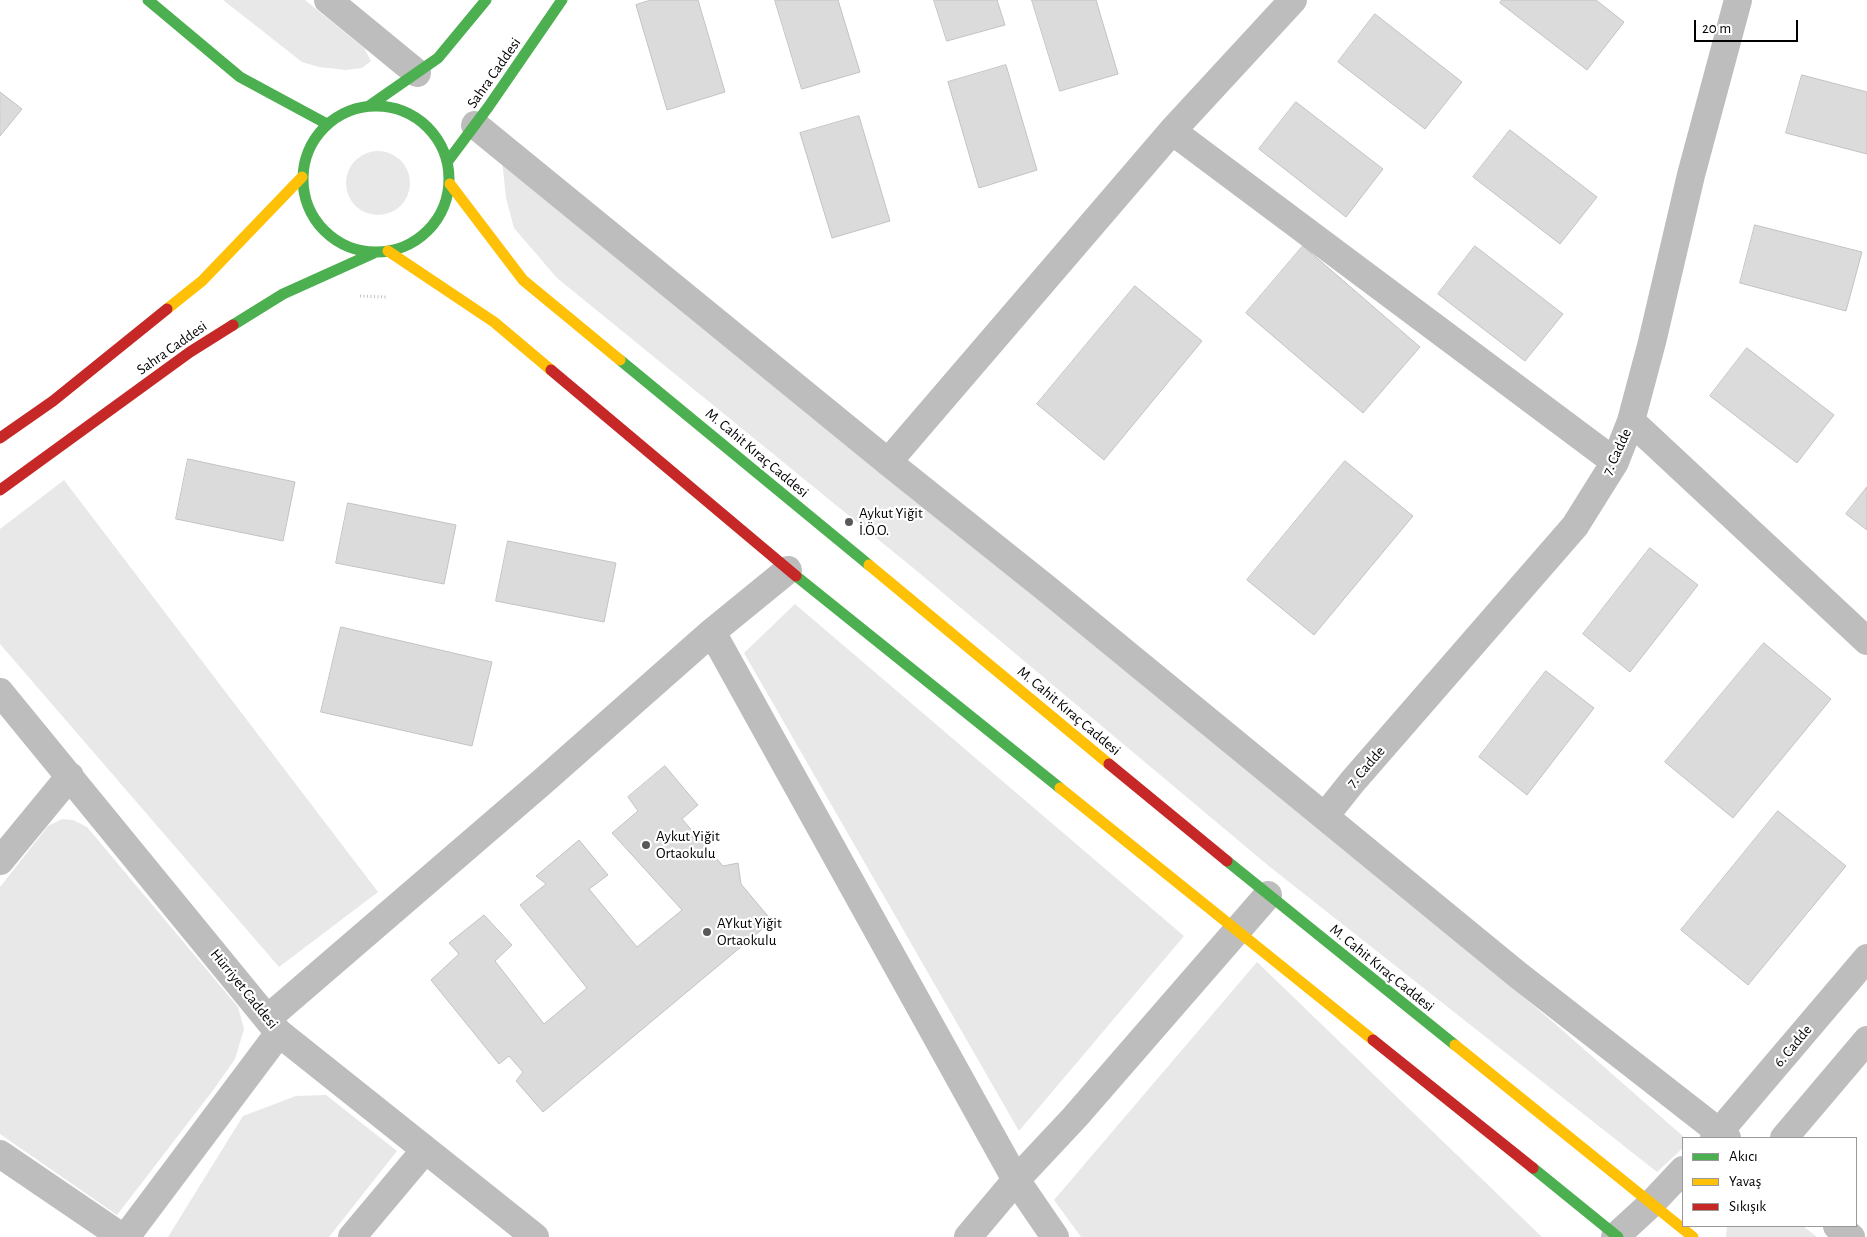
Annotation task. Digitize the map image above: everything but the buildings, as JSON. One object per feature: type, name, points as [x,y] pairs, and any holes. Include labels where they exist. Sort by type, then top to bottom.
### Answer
[{"type":"street","points":[[148,0],[240,77],[327,124]]},
{"type":"street","points":[[328,0],[417,73]]},
{"type":"street","points":[[369,106],[438,58],[486,0]]},
{"type":"street","name":"Sahra Caddesi","points":[[448,161],[562,0]]},
{"type":"street","points":[[888,462],[1172,131],[1293,0]]},
{"type":"street","name":"7. Cadde","points":[[1325,816],[1353,781],[1575,526],[1615,462],[1631,421],[1652,342],[1691,175],[1738,0]]},
{"type":"street","points":[[369,106],[390,107],[410,114],[427,125],[440,142],[448,161],[450,184],[445,206],[434,225],[417,240],[396,250],[374,253],[351,248],[331,237],[315,220],[305,200],[302,177],[306,157],[314,139],[327,124],[339,115],[369,106]]},
{"type":"street","points":[[475,125],[1518,975],[1720,1136]]},
{"type":"street","points":[[1172,131],[1615,462]]},
{"type":"street","name":"Sahra Caddesi","points":[[0,438],[53,401],[202,281],[302,177]]},
{"type":"street","name":"M. Cahit Kıraç Caddesi","points":[[450,184],[523,280],[1268,895],[1689,1233]]},
{"type":"street","points":[[388,251],[494,322],[788,570],[1616,1237],[1682,1171]]},
{"type":"street","name":"Sahra Caddesi","points":[[0,490],[190,352],[282,294],[374,253]]},
{"type":"street","points":[[1631,421],[1867,640]]},
{"type":"street","points":[[126,1237],[273,1025],[541,783],[712,632],[788,570]]},
{"type":"street","points":[[712,632],[1016,1180],[1055,1237]]},
{"type":"street","name":"Hürriyet Caddesi","points":[[0,692],[273,1025],[425,1150],[535,1237]]},
{"type":"street","points":[[0,861],[70,776]]},
{"type":"street","points":[[968,1237],[1016,1180],[1075,1118],[1268,895]]},
{"type":"street","name":"6. Cadde","points":[[1720,1136],[1867,958]]},
{"type":"street","points":[[1785,1137],[1867,1040]]},
{"type":"street","points":[[352,1237],[425,1150]]},
{"type":"street","points":[[0,1154],[122,1237]]},
{"type":"street","points":[[1838,1227],[1851,1237]]},
{"type":"shaded area","points":[[223,0],[305,0],[364,48],[371,61],[362,68],[346,70],[319,67],[302,62]]},
{"type":"shaded area","points":[[372,151],[384,151],[401,160],[408,171],[410,183],[408,195],[401,206],[384,215],[372,215],[360,210],[351,201],[346,189],[346,177],[351,165],[360,156]]},
{"type":"shaded area","points":[[502,160],[1314,821],[1553,1022],[1684,1137],[1682,1137],[1682,1149],[1657,1172],[1270,867],[912,567],[557,278],[514,228],[506,198]]},
{"type":"shaded area","points":[[64,480],[378,892],[279,967],[0,644],[0,529]]},
{"type":"shaded area","points":[[795,604],[1184,936],[1019,1131],[744,653]]},
{"type":"shaded area","points":[[62,819],[73,820],[87,827],[238,1007],[244,1029],[235,1059],[117,1215],[0,1134],[0,887],[48,826]]},
{"type":"shaded area","points":[[1257,962],[1542,1237],[1081,1237],[1054,1200]]},
{"type":"shaded area","points":[[326,1095],[397,1151],[329,1237],[168,1237],[243,1116],[296,1096]]},
{"type":"shaded area","points":[[1727,1227],[1804,1227],[1817,1237],[1726,1237]]},
{"type":"traffic: fast","points":[[148,0],[240,77],[327,124]]},
{"type":"traffic: fast","points":[[369,106],[438,58],[486,0]]},
{"type":"traffic: fast","points":[[448,161],[489,106],[562,0]]},
{"type":"traffic: fast","points":[[376,106],[404,111],[428,127],[444,151],[449,179],[444,207],[428,231],[404,247],[376,252],[348,247],[324,231],[308,207],[303,179],[308,151],[324,127],[348,111],[376,106]]},
{"type":"traffic: fast","points":[[233,325],[283,294],[374,253]]},
{"type":"traffic: fast","points":[[620,360],[869,565]]},
{"type":"traffic: fast","points":[[796,576],[1060,788]]},
{"type":"traffic: fast","points":[[1227,861],[1455,1045]]},
{"type":"traffic: fast","points":[[1533,1168],[1618,1237]]},
{"type":"traffic: slow","points":[[167,309],[202,281],[302,177]]},
{"type":"traffic: slow","points":[[450,184],[523,280],[620,360]]},
{"type":"traffic: slow","points":[[388,251],[494,322],[551,370]]},
{"type":"traffic: slow","points":[[869,565],[1109,764]]},
{"type":"traffic: slow","points":[[1060,788],[1373,1040]]},
{"type":"traffic: slow","points":[[1455,1045],[1693,1237]]},
{"type":"traffic: jam","points":[[0,438],[53,401],[167,309]]},
{"type":"traffic: jam","points":[[0,490],[190,352],[233,325]]},
{"type":"traffic: jam","points":[[551,370],[796,576]]},
{"type":"traffic: jam","points":[[1109,764],[1227,861]]},
{"type":"traffic: jam","points":[[1373,1040],[1533,1168]]},
{"type":"place","name":"Aykut Yiğit İ.Ö.O.","points":[[849,522]]},
{"type":"place","name":"Aykut Yiğit Ortaokulu","points":[[646,845]]},
{"type":"place","name":"AYkut Yiğit Ortaokulu","points":[[707,932]]}]
